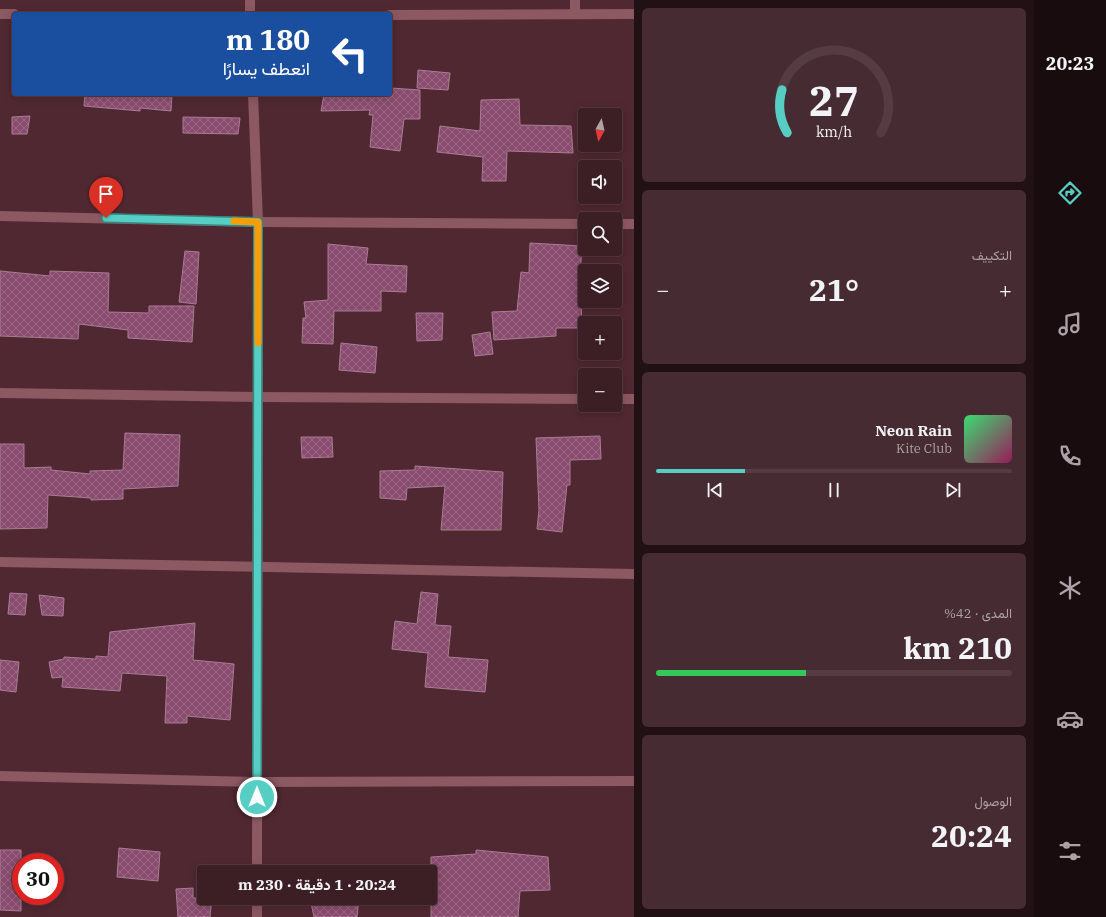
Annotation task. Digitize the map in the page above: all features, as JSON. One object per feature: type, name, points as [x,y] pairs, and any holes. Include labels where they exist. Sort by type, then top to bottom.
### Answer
[{"type":"street","points":[[250,0],[250,12]]},
{"type":"street","points":[[575,0],[575,14]]},
{"type":"street","points":[[0,14],[12,14]]},
{"type":"street","points":[[392,15],[634,14]]},
{"type":"street","points":[[253,96],[258,222],[258,865]]},
{"type":"street","points":[[0,216],[258,222],[578,224]]},
{"type":"street","points":[[622,224],[634,224]]},
{"type":"street","points":[[0,393],[258,397],[578,399]]},
{"type":"street","points":[[622,399],[634,399]]},
{"type":"street","points":[[0,562],[634,574]]},
{"type":"street","points":[[0,776],[257,782],[634,781]]},
{"type":"street","points":[[258,905],[258,917]]},
{"type":"building","points":[[418,70],[450,73],[448,90],[417,88]]},
{"type":"building","points":[[392,88],[420,90],[420,119],[404,119],[400,151],[370,147],[373,115],[369,115],[370,110],[321,111],[324,96],[392,96]]},
{"type":"building","points":[[85,96],[172,96],[171,111],[140,108],[140,111],[84,106]]},
{"type":"building","points":[[519,99],[520,125],[571,126],[573,153],[507,151],[506,181],[482,181],[483,157],[437,152],[440,126],[480,131],[481,100]]},
{"type":"building","points":[[30,116],[27,134],[12,134],[12,117]]},
{"type":"building","points":[[183,117],[240,118],[238,134],[183,133]]},
{"type":"building","points":[[530,243],[578,246],[578,256],[581,256],[581,264],[578,264],[578,308],[581,308],[582,316],[578,316],[578,328],[556,328],[556,336],[494,340],[492,312],[517,311],[521,272],[529,273]]},
{"type":"building","points":[[328,244],[368,248],[366,264],[407,266],[406,292],[381,291],[381,311],[334,311],[333,344],[302,343],[303,318],[306,318],[304,302],[328,300]]},
{"type":"building","points":[[185,251],[199,252],[196,304],[179,302]]},
{"type":"building","points":[[0,271],[50,276],[50,271],[109,273],[108,312],[149,313],[149,306],[194,306],[192,342],[128,338],[128,330],[79,324],[78,339],[0,336]]},
{"type":"building","points":[[416,313],[443,313],[442,340],[417,341]]},
{"type":"building","points":[[490,332],[493,354],[475,356],[472,335]]},
{"type":"building","points":[[341,343],[377,347],[375,373],[339,370]]},
{"type":"building","points":[[125,433],[180,435],[178,486],[123,489],[123,499],[91,500],[91,498],[48,495],[47,528],[0,529],[0,444],[24,444],[24,468],[51,467],[51,470],[90,474],[90,471],[123,470]]},
{"type":"building","points":[[600,436],[601,459],[570,460],[570,485],[567,485],[562,532],[537,529],[539,510],[536,438]]},
{"type":"building","points":[[301,437],[332,437],[333,457],[302,458]]},
{"type":"building","points":[[415,466],[503,472],[501,530],[441,530],[445,486],[407,488],[406,500],[380,498],[380,471],[415,470]]},
{"type":"building","points":[[421,592],[438,594],[435,625],[451,626],[448,657],[488,660],[485,692],[425,687],[428,653],[392,649],[395,621],[417,624]]},
{"type":"building","points":[[10,593],[27,594],[25,615],[8,614]]},
{"type":"building","points":[[39,595],[64,598],[63,616],[42,615]]},
{"type":"building","points":[[195,623],[193,660],[234,664],[230,720],[187,716],[187,723],[165,723],[167,676],[122,673],[120,691],[62,687],[63,677],[52,678],[49,662],[64,659],[64,657],[96,659],[96,656],[108,657],[110,632]]},
{"type":"building","points":[[0,660],[19,662],[16,692],[0,690]]},
{"type":"building","points":[[119,848],[160,852],[158,881],[117,877]]},
{"type":"building","points":[[0,850],[21,850],[21,853],[12,853],[12,905],[21,905],[21,911],[0,910]]},
{"type":"building","points":[[476,850],[548,857],[550,890],[520,891],[518,917],[431,917],[431,905],[437,905],[437,865],[431,865],[431,857],[476,854]]},
{"type":"building","points":[[193,888],[193,898],[197,898],[197,905],[211,905],[210,917],[178,917],[176,889]]},
{"type":"building","points":[[311,905],[358,905],[357,917],[314,917]]},
{"type":"slow traffic","points":[[234,221],[258,222],[258,343]]},
{"type":"route","points":[[106,218],[258,222],[257,797]]}]
